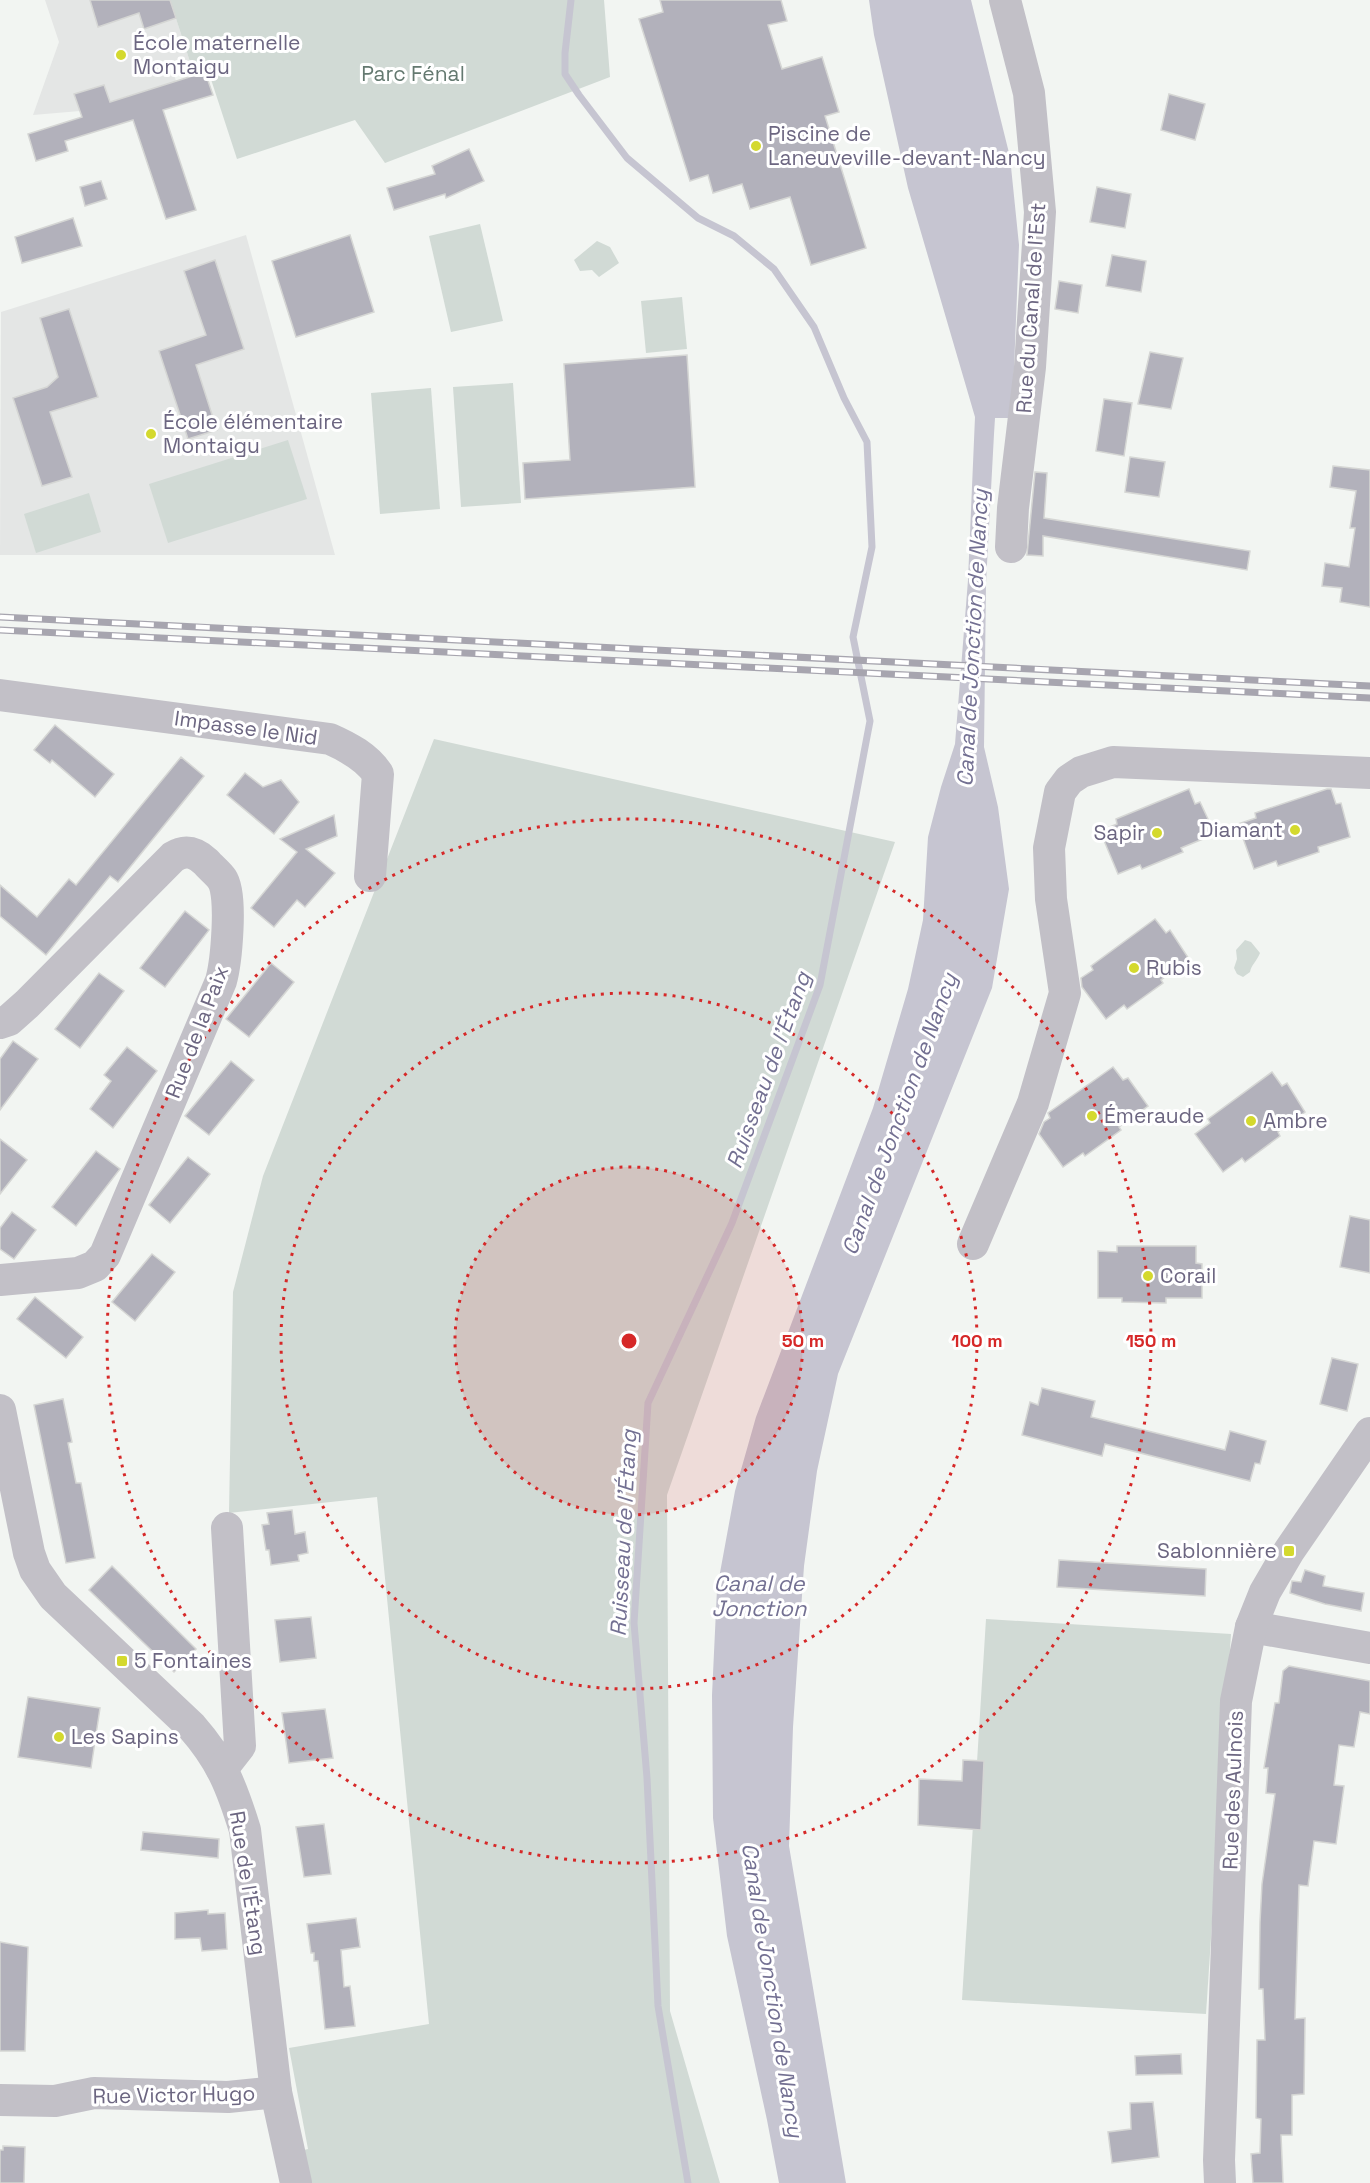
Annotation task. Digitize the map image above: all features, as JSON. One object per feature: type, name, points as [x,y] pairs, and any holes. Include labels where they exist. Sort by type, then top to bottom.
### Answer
[{"type":"street","name":"Rue du Canal de l'Est","points":[[1005,0],[1029,93],[1040,212],[1030,368],[1013,508],[1011,547]]},
{"type":"street","name":"Impasse le Nid","points":[[0,695],[330,739],[342,744],[365,758],[378,774],[370,876]]},
{"type":"street","points":[[973,1244],[1033,1103],[1065,993],[1051,899],[1049,848],[1060,792],[1069,780],[1081,772],[1113,762],[1370,773]]},
{"type":"street","name":"Rue de la Paix","points":[[0,1023],[9,1020],[27,1004],[173,857],[192,852],[222,878],[228,895],[225,966],[221,981],[105,1255],[95,1266],[78,1273],[0,1280]]},
{"type":"street","name":"Rue de l'Étang","points":[[0,1410],[29,1553],[43,1584],[192,1727],[205,1742],[233,1790],[245,1830],[276,2092],[296,2183]]},
{"type":"street","name":"Rue des Aulnois","points":[[1220,2183],[1236,1701],[1251,1627],[1265,1592],[1289,1551],[1370,1433]]},
{"type":"street","points":[[222,1769],[240,1746],[227,1528]]},
{"type":"street","points":[[1251,1627],[1370,1648]]},
{"type":"street","name":"Rue Victor Hugo","points":[[0,2100],[55,2102],[94,2093],[228,2097],[276,2092]]},
{"type":"shaded area","name":"École maternelle Montaigu","points":[[45,0],[170,0],[192,68],[174,75],[176,81],[80,111],[33,115],[59,42]]},
{"type":"shaded area","name":"École élémentaire Montaigu","points":[[246,235],[335,555],[0,555],[1,312]]},
{"type":"green space","name":"Parc Fénal","points":[[170,0],[604,0],[610,77],[385,163],[355,120],[237,159],[206,64],[192,68]]},
{"type":"green space","points":[[480,224],[503,321],[451,332],[429,236]]},
{"type":"green space","points":[[597,241],[610,247],[619,263],[599,277],[592,270],[580,271],[574,260]]},
{"type":"green space","points":[[682,297],[687,349],[646,353],[641,301]]},
{"type":"green space","points":[[513,383],[521,503],[461,507],[453,387]]},
{"type":"green space","points":[[431,388],[440,509],[380,514],[371,393]]},
{"type":"green space","points":[[288,440],[307,499],[168,543],[149,484]]},
{"type":"green space","points":[[89,493],[101,532],[36,553],[24,514]]},
{"type":"green space","points":[[434,739],[895,842],[667,1495],[670,2011],[720,2183],[307,2183],[300,2151],[308,2149],[289,2048],[429,2024],[377,1497],[229,1513],[233,1292],[263,1176]]},
{"type":"green space","points":[[1245,940],[1251,942],[1260,953],[1250,972],[1243,977],[1237,974],[1234,968],[1237,959],[1236,950]]},
{"type":"green space","points":[[986,1619],[1231,1634],[1206,2014],[962,2000]]},
{"type":"water","name":"Canal de Jonction","points":[[869,0],[971,0],[1010,157],[1019,245],[1012,418],[995,418],[986,583],[984,747],[998,807],[1009,889],[992,988],[838,1374],[817,1471],[804,1566],[793,1727],[789,1846],[846,2183],[779,2183],[727,1936],[713,1818],[712,1695],[717,1589],[735,1491],[756,1417],[873,1108],[908,989],[923,920],[928,837],[955,744],[968,580],[975,417],[908,188],[874,35]]},
{"type":"building","points":[[90,0],[170,0],[176,18],[144,29],[139,13],[98,27]]},
{"type":"building","name":"Piscine de Laneuveville-devant-Nancy","points":[[660,0],[781,0],[787,21],[768,25],[782,69],[822,57],[839,112],[825,116],[866,248],[811,265],[790,197],[750,209],[742,184],[713,193],[708,175],[690,181],[639,19],[663,12]]},
{"type":"building","points":[[205,72],[213,95],[163,110],[196,210],[166,219],[133,120],[65,141],[68,151],[36,161],[28,134],[82,117],[74,94],[104,85],[110,102]]},
{"type":"building","points":[[1169,94],[1205,104],[1195,140],[1161,130]]},
{"type":"building","points":[[469,149],[484,181],[446,198],[445,194],[394,210],[387,188],[435,174],[432,166]]},
{"type":"building","points":[[101,181],[107,199],[85,206],[80,187]]},
{"type":"building","points":[[1097,187],[1131,194],[1125,228],[1090,222]]},
{"type":"building","points":[[73,218],[82,246],[22,263],[15,237]]},
{"type":"building","points":[[350,235],[374,312],[296,337],[272,261]]},
{"type":"building","points":[[1112,255],[1146,261],[1141,292],[1106,286]]},
{"type":"building","points":[[215,260],[244,349],[196,365],[217,430],[188,439],[159,351],[206,335],[184,271]]},
{"type":"building","points":[[1059,281],[1082,285],[1078,313],[1055,309]]},
{"type":"building","points":[[69,309],[98,397],[50,412],[72,477],[42,486],[13,398],[47,387],[58,377],[40,318]]},
{"type":"building","points":[[1150,352],[1183,358],[1171,409],[1138,404]]},
{"type":"building","points":[[687,355],[695,487],[525,499],[523,463],[570,460],[564,364]]},
{"type":"building","points":[[1104,399],[1132,403],[1124,456],[1096,451]]},
{"type":"building","points":[[1130,457],[1165,462],[1159,497],[1125,492]]},
{"type":"building","points":[[1333,466],[1370,470],[1370,607],[1340,602],[1342,588],[1322,586],[1325,563],[1349,567],[1355,528],[1350,528],[1356,491],[1330,487]]},
{"type":"building","points":[[1035,472],[1047,473],[1044,518],[1250,551],[1247,570],[1043,536],[1043,556],[1027,555]]},
{"type":"building","points":[[55,725],[114,774],[95,797],[52,760],[50,763],[34,750]]},
{"type":"building","points":[[181,757],[204,776],[118,882],[110,876],[46,955],[0,916],[0,885],[37,917],[69,879],[76,885]]},
{"type":"building","points":[[245,773],[263,787],[281,780],[299,802],[274,834],[227,795]]},
{"type":"building","name":"Sapir","points":[[1189,789],[1195,804],[1200,802],[1215,834],[1181,848],[1183,852],[1142,869],[1140,865],[1118,874],[1100,831],[1117,824],[1116,819]]},
{"type":"building","name":"Diamant","points":[[1331,789],[1336,804],[1341,803],[1350,837],[1318,847],[1319,852],[1278,866],[1276,861],[1254,869],[1238,824],[1256,818],[1255,813]]},
{"type":"building","points":[[334,815],[337,836],[306,849],[335,873],[305,907],[297,900],[274,927],[251,908],[297,852],[280,839]]},
{"type":"building","points":[[185,911],[209,930],[165,987],[140,968]]},
{"type":"building","name":"Rubis","points":[[1155,919],[1166,933],[1170,930],[1189,959],[1161,980],[1163,983],[1127,1009],[1124,1005],[1106,1019],[1082,987],[1081,978],[1093,970],[1091,966]]},
{"type":"building","points":[[271,963],[294,982],[249,1037],[226,1019]]},
{"type":"building","points":[[99,973],[124,991],[80,1048],[55,1029]]},
{"type":"building","points":[[13,1041],[38,1059],[0,1110],[0,1059]]},
{"type":"building","points":[[127,1047],[157,1071],[113,1128],[90,1109],[111,1081],[104,1075]]},
{"type":"building","points":[[231,1061],[254,1080],[209,1135],[185,1116]]},
{"type":"building","name":"Émeraude","points":[[1113,1067],[1123,1080],[1128,1078],[1148,1106],[1119,1127],[1121,1130],[1085,1156],[1083,1153],[1063,1167],[1039,1134],[1044,1122],[1050,1118],[1048,1113]]},
{"type":"building","name":"Ambre","points":[[1272,1072],[1282,1086],[1287,1083],[1305,1112],[1278,1132],[1280,1136],[1245,1162],[1242,1158],[1223,1172],[1195,1134],[1210,1123],[1208,1119]]},
{"type":"building","points":[[0,1139],[27,1160],[0,1194]]},
{"type":"building","points":[[96,1151],[120,1169],[76,1226],[52,1207]]},
{"type":"building","points":[[188,1157],[210,1174],[170,1223],[149,1205]]},
{"type":"building","points":[[12,1212],[36,1230],[14,1259],[0,1249],[0,1228]]},
{"type":"building","points":[[1350,1216],[1370,1220],[1370,1273],[1340,1267]]},
{"type":"building","name":"Corail","points":[[1117,1246],[1196,1246],[1196,1263],[1202,1264],[1202,1298],[1166,1298],[1166,1303],[1122,1302],[1122,1298],[1098,1298],[1098,1251],[1117,1252]]},
{"type":"building","points":[[152,1254],[175,1272],[135,1321],[112,1302]]},
{"type":"building","points":[[35,1297],[83,1337],[66,1358],[17,1319]]},
{"type":"building","points":[[1332,1358],[1358,1364],[1347,1411],[1320,1404]]},
{"type":"building","points":[[1042,1388],[1095,1401],[1091,1417],[1225,1450],[1230,1431],[1266,1441],[1260,1464],[1255,1463],[1250,1481],[1105,1444],[1102,1456],[1022,1435],[1030,1402],[1038,1405]]},
{"type":"building","points":[[63,1399],[72,1442],[68,1443],[76,1483],[81,1483],[95,1558],[66,1563],[34,1405]]},
{"type":"building","points":[[292,1510],[295,1534],[305,1532],[308,1553],[298,1555],[299,1561],[271,1565],[262,1525],[269,1524],[267,1513]]},
{"type":"building","points":[[1059,1560],[1206,1569],[1205,1596],[1057,1587]]},
{"type":"building","points":[[112,1566],[196,1649],[174,1672],[89,1590]]},
{"type":"building","points":[[1305,1570],[1325,1576],[1323,1586],[1364,1593],[1361,1611],[1325,1604],[1290,1593],[1292,1581],[1301,1582]]},
{"type":"building","points":[[311,1617],[316,1658],[280,1662],[275,1620]]},
{"type":"building","points":[[1289,1666],[1370,1681],[1370,1714],[1360,1712],[1354,1747],[1339,1745],[1334,1785],[1344,1786],[1336,1844],[1314,1841],[1308,1886],[1299,1885],[1295,2019],[1305,2018],[1304,2094],[1292,2095],[1292,2135],[1281,2135],[1283,2183],[1253,2183],[1251,2154],[1260,2153],[1261,2119],[1256,2118],[1257,2040],[1265,2040],[1263,1989],[1259,1989],[1262,1884],[1275,1794],[1266,1793],[1268,1768],[1264,1768],[1275,1703],[1279,1703],[1283,1671]]},
{"type":"building","name":"Les Sapins","points":[[28,1697],[100,1708],[91,1768],[18,1757]]},
{"type":"building","points":[[325,1709],[333,1758],[289,1763],[282,1713]]},
{"type":"building","points":[[963,1760],[984,1761],[981,1830],[918,1825],[919,1779],[962,1781]]},
{"type":"building","points":[[324,1824],[331,1874],[304,1877],[296,1827]]},
{"type":"building","points":[[143,1832],[219,1839],[218,1858],[141,1850]]},
{"type":"building","points":[[208,1910],[208,1914],[225,1913],[227,1949],[202,1951],[200,1938],[175,1939],[175,1913]]},
{"type":"building","points":[[356,1918],[360,1947],[341,1950],[344,1987],[350,1986],[355,2026],[325,2029],[318,1961],[314,1961],[314,1953],[311,1953],[307,1924]]},
{"type":"building","points":[[0,1942],[28,1947],[25,2051],[0,2051]]},
{"type":"building","points":[[1181,2054],[1182,2074],[1136,2075],[1135,2056]]},
{"type":"building","points":[[1153,2102],[1159,2157],[1112,2163],[1108,2132],[1131,2129],[1130,2103]]},
{"type":"building","points":[[3,2146],[25,2147],[24,2183],[0,2183],[0,2150],[3,2150]]},
{"type":"waterway","name":"Ruisseau de l'Étang","points":[[571,0],[565,74],[579,95],[627,158],[698,218],[734,236],[774,269],[814,327],[844,398],[867,442],[872,547],[853,637],[870,721],[820,985],[732,1223],[648,1403],[634,1623],[647,1778],[658,2006],[688,2183]]},
{"type":"railway","points":[[0,617],[1370,686]]},
{"type":"railway","points":[[0,630],[1370,698]]},
{"type":"place","name":"École maternelle Montaigu","points":[[121,55]]},
{"type":"place","name":"Piscine de Laneuveville-devant-Nancy","points":[[756,146]]},
{"type":"place","name":"École élémentaire Montaigu","points":[[151,434]]},
{"type":"place","name":"Diamant","points":[[1295,830]]},
{"type":"place","name":"Sapir","points":[[1157,833]]},
{"type":"place","name":"Rubis","points":[[1134,968]]},
{"type":"place","name":"Émeraude","points":[[1092,1116]]},
{"type":"place","name":"Ambre","points":[[1251,1121]]},
{"type":"place","name":"Corail","points":[[1148,1276]]},
{"type":"place","name":"Sablonnière","points":[[1289,1551]]},
{"type":"place","name":"5 Fontaines","points":[[122,1661]]},
{"type":"place","name":"Les Sapins","points":[[59,1737]]},
{"type":"water label","name":"Canal de Jonction de Nancy","points":[[972,638]]},
{"type":"water label","name":"Canal de Jonction de Nancy","points":[[899,1114]]},
{"type":"water label","name":"Canal de Jonction de Nancy","points":[[773,1990]]}]
